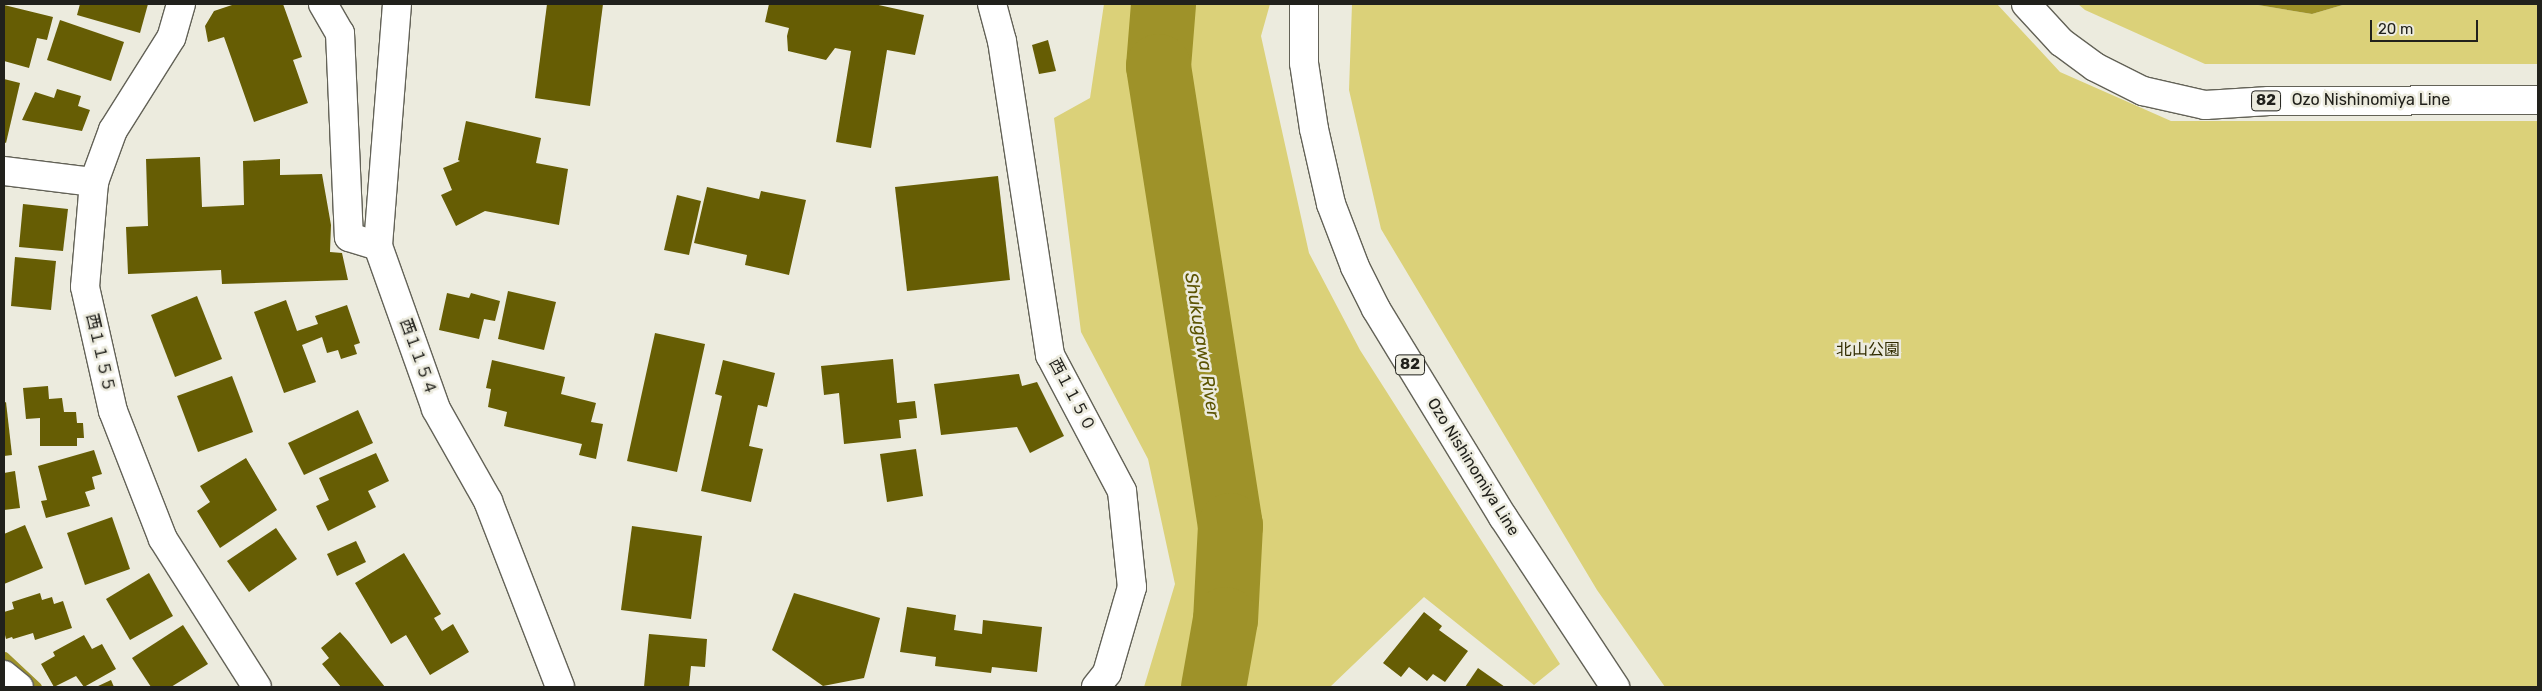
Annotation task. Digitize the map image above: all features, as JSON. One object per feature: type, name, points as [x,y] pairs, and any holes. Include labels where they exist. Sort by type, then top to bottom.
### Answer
[{"type":"street","name":"西１１５５","points":[[181,4],[171,38],[114,130],[94,182],[85,287],[113,411],[163,539],[257,687]]},
{"type":"street","points":[[323,4],[340,33],[349,237],[378,246]]},
{"type":"street","name":"西１１５４","points":[[397,4],[378,246],[436,409],[488,501],[560,687]]},
{"type":"street","name":"西１１５０","points":[[992,4],[1002,40],[1050,355],[1122,491],[1132,587],[1107,673],[1096,687]]},
{"type":"street","name":"Ozo Nishinomiya Line","points":[[1304,4],[1304,63],[1314,129],[1331,204],[1355,267],[1376,309],[1493,500],[1615,687]]},
{"type":"street","name":"Ozo Nishinomiya Line","points":[[2026,4],[2061,42],[2095,67],[2143,91],[2205,105],[2269,100],[2538,100]]},
{"type":"street","points":[[4,171],[94,182]]},
{"type":"street","points":[[4,676],[18,687]]},
{"type":"green space","points":[[1104,4],[1270,4],[1261,36],[1309,253],[1360,350],[1560,664],[1534,685],[1424,597],[1330,687],[1144,687],[1175,584],[1148,459],[1081,332],[1054,118],[1090,98]]},
{"type":"green space","name":"北山公園","points":[[1352,4],[1997,4],[2060,72],[2171,121],[2538,121],[2538,687],[1665,687],[1597,590],[1381,229],[1349,90]]},
{"type":"green space","points":[[2078,4],[2252,4],[2312,14],[2346,4],[2538,4],[2538,64],[2205,64],[2085,10]]},
{"type":"shaded area","points":[[2252,4],[2346,4],[2312,14]]},
{"type":"building","points":[[80,4],[148,4],[140,33],[77,15]]},
{"type":"building","points":[[235,4],[283,4],[302,57],[293,60],[308,103],[254,122],[224,37],[208,42],[205,26],[214,11]]},
{"type":"building","points":[[547,4],[603,4],[590,106],[535,98]]},
{"type":"building","points":[[769,4],[874,4],[924,15],[915,55],[887,50],[871,148],[836,142],[851,51],[835,48],[826,60],[788,51],[787,36],[789,28],[765,22]]},
{"type":"building","points":[[4,5],[53,17],[47,40],[37,38],[29,68],[4,61]]},
{"type":"building","points":[[60,20],[124,42],[111,81],[47,60]]},
{"type":"building","points":[[1048,40],[1056,71],[1039,74],[1032,45]]},
{"type":"building","points":[[4,79],[20,83],[6,143],[4,142]]},
{"type":"building","points":[[57,89],[81,96],[78,106],[90,110],[82,131],[22,120],[35,92],[54,98]]},
{"type":"building","points":[[466,121],[541,138],[536,163],[568,169],[559,225],[485,211],[456,226],[441,195],[452,190],[443,168],[460,161],[458,160]]},
{"type":"building","points":[[200,157],[202,207],[244,205],[243,161],[280,159],[280,175],[322,174],[331,225],[330,252],[342,253],[348,280],[222,284],[221,270],[128,274],[126,227],[148,226],[146,159]]},
{"type":"building","points":[[998,176],[1010,280],[907,291],[895,187]]},
{"type":"building","points":[[707,187],[759,199],[761,191],[806,200],[789,275],[745,265],[747,255],[694,243]]},
{"type":"building","points":[[677,195],[701,201],[689,255],[664,250]]},
{"type":"building","points":[[23,204],[68,209],[63,251],[19,247]]},
{"type":"building","points":[[15,257],[56,261],[51,310],[11,306]]},
{"type":"building","points":[[508,291],[556,302],[544,350],[498,339]]},
{"type":"building","points":[[447,293],[469,298],[471,293],[500,301],[495,321],[484,319],[479,339],[439,330]]},
{"type":"building","points":[[197,296],[222,359],[175,377],[151,315]]},
{"type":"building","points":[[286,300],[297,331],[318,324],[315,316],[347,305],[360,343],[354,345],[357,354],[341,359],[338,350],[327,353],[322,337],[302,345],[316,382],[284,393],[254,312]]},
{"type":"building","points":[[655,333],[705,344],[677,472],[627,461]]},
{"type":"building","points":[[893,359],[897,403],[915,401],[917,418],[899,420],[901,438],[844,444],[839,393],[824,395],[821,366]]},
{"type":"building","points":[[492,360],[565,377],[561,394],[596,403],[591,422],[603,424],[596,459],[579,455],[582,444],[504,426],[507,412],[488,407],[491,389],[486,388]]},
{"type":"building","points":[[723,360],[775,373],[767,407],[758,405],[749,446],[763,449],[751,502],[701,491],[722,396],[715,394]]},
{"type":"building","points":[[1019,374],[1022,386],[1037,382],[1064,436],[1030,453],[1017,427],[941,435],[934,384]]},
{"type":"building","points":[[232,376],[253,432],[198,452],[177,396]]},
{"type":"building","points":[[48,386],[49,399],[62,398],[64,412],[76,412],[77,423],[83,423],[84,438],[77,438],[77,446],[40,446],[40,418],[26,419],[23,388]]},
{"type":"building","points":[[6,402],[12,455],[4,456],[4,403]]},
{"type":"building","points":[[358,410],[373,443],[304,475],[288,443]]},
{"type":"building","points":[[916,449],[923,496],[887,502],[880,454]]},
{"type":"building","points":[[94,450],[102,474],[92,477],[95,489],[85,492],[90,506],[46,518],[41,501],[47,500],[38,466]]},
{"type":"building","points":[[376,453],[389,481],[368,491],[376,507],[328,531],[316,506],[329,500],[319,478]]},
{"type":"building","points":[[246,458],[277,510],[220,548],[197,511],[210,502],[200,486]]},
{"type":"building","points":[[15,471],[20,508],[4,510],[4,473]]},
{"type":"building","points":[[112,517],[130,569],[85,585],[67,533]]},
{"type":"building","points":[[25,525],[43,568],[4,584],[4,534]]},
{"type":"building","points":[[632,526],[702,536],[691,619],[621,610]]},
{"type":"building","points":[[276,528],[297,559],[249,592],[227,561]]},
{"type":"building","points":[[356,541],[366,562],[337,576],[327,554]]},
{"type":"building","points":[[404,553],[441,614],[434,618],[442,631],[453,624],[469,652],[430,675],[406,635],[391,644],[355,583]]},
{"type":"building","points":[[149,573],[173,616],[130,640],[106,599]]},
{"type":"building","points":[[40,593],[42,600],[52,597],[54,604],[63,601],[72,628],[35,640],[33,633],[13,639],[12,637],[6,639],[4,612],[14,609],[12,602]]},
{"type":"building","points":[[794,593],[880,618],[864,678],[823,686],[772,650]]},
{"type":"building","points":[[907,607],[956,615],[954,630],[982,634],[983,620],[1042,627],[1037,672],[992,667],[991,673],[935,666],[936,657],[900,652]]},
{"type":"building","points":[[1424,612],[1442,626],[1439,630],[1468,651],[1445,682],[1433,674],[1427,681],[1409,667],[1401,677],[1383,663]]},
{"type":"building","points":[[183,625],[208,664],[171,687],[151,687],[132,658]]},
{"type":"building","points":[[340,632],[385,687],[341,687],[322,664],[329,658],[321,648]]},
{"type":"building","points":[[649,634],[707,639],[705,667],[691,666],[689,687],[644,687]]},
{"type":"building","points":[[84,635],[92,649],[102,644],[116,669],[84,687],[76,676],[54,687],[41,664],[55,656],[53,652]]},
{"type":"building","points":[[1478,668],[1505,687],[1465,687]]},
{"type":"building","points":[[111,680],[114,687],[96,687]]},
{"type":"waterway","name":"Shukugawa River","points":[[1163,4],[1158,66],[1230,525],[1225,619],[1213,687]]},
{"type":"waterway","points":[[4,657],[36,687]]}]
